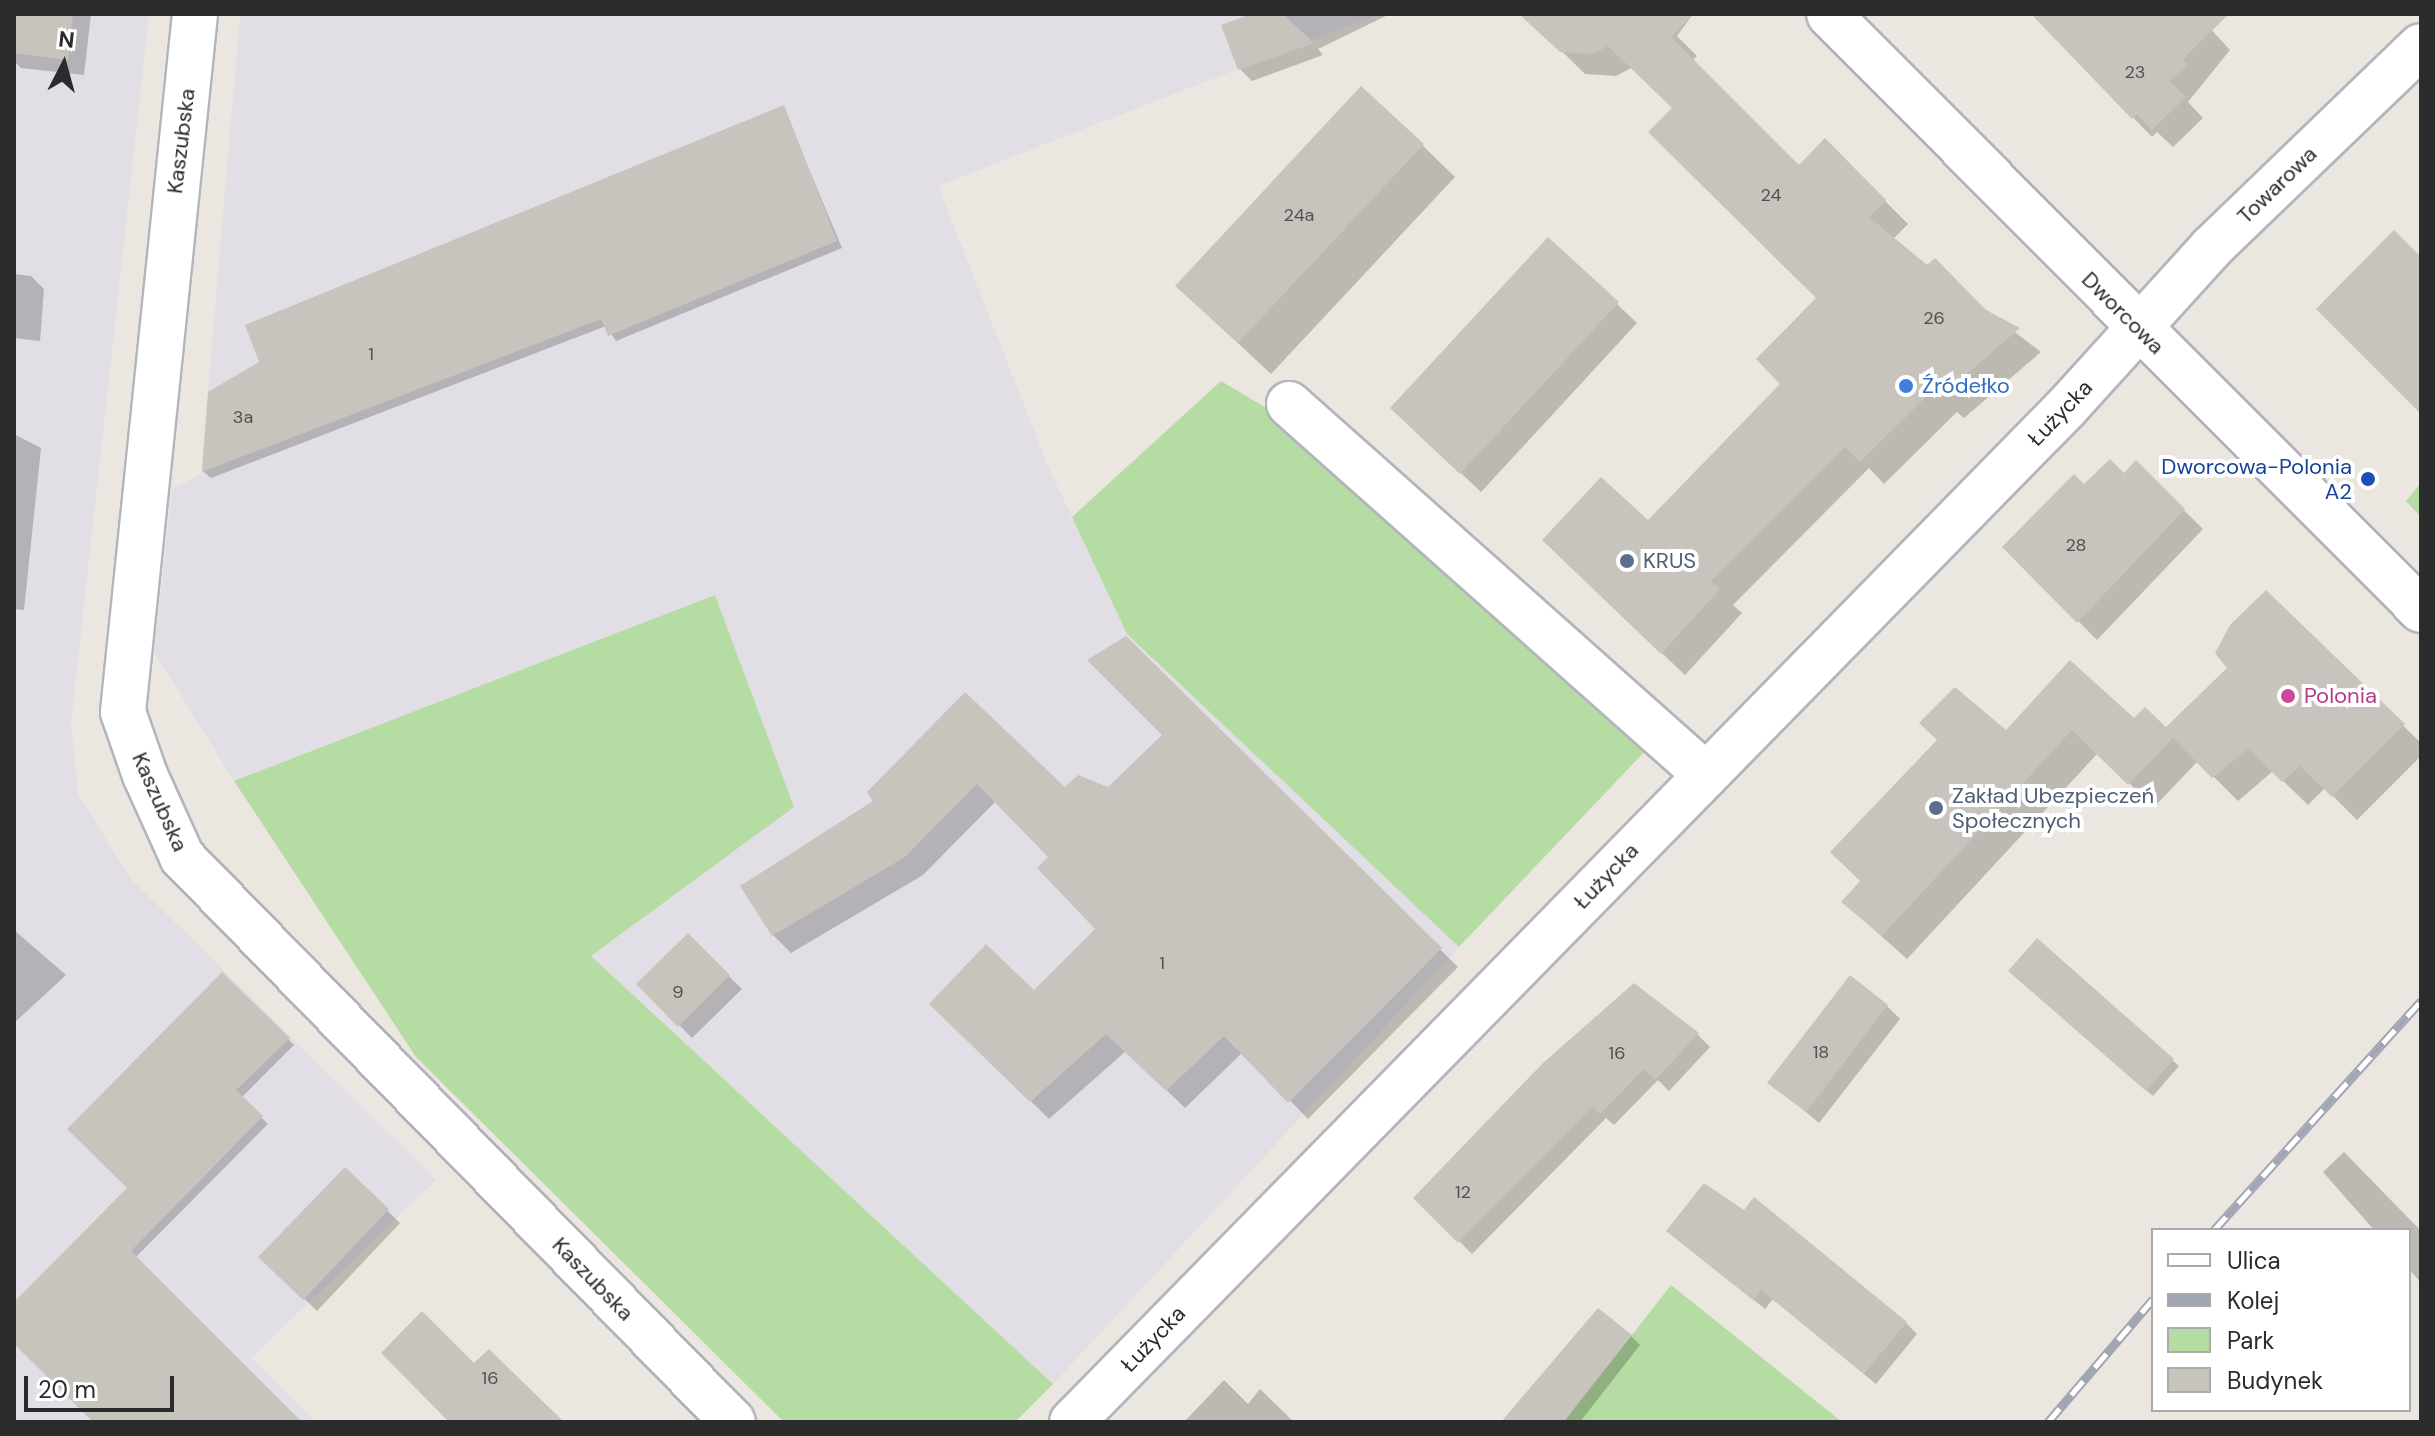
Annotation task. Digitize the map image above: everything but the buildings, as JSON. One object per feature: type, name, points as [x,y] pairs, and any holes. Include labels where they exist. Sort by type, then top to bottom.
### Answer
[{"type":"street","name":"Kaszubska","points":[[195,14],[123,712],[145,775],[182,857],[733,1422]]},
{"type":"street","name":"Dworcowa","points":[[1829,14],[2421,610]]},
{"type":"street","name":"Towarowa","points":[[2138,328],[2421,46]]},
{"type":"street","name":"Łużycka","points":[[1072,1422],[1706,775],[2138,328]]},
{"type":"street","points":[[1289,404],[1706,775]]},
{"type":"shaded area","points":[[14,14],[149,14],[71,724],[78,794],[131,879],[436,1180],[251,1358],[316,1422],[14,1422]]},
{"type":"shaded area","points":[[240,14],[1379,14],[938,186],[1048,466],[1127,634],[1459,947],[1053,1384],[591,956],[793,807],[715,595],[234,781],[154,652],[172,489],[201,474]]},
{"type":"green space","points":[[1221,381],[1268,409],[1648,748],[1459,947],[1127,634],[1072,517]]},
{"type":"green space","points":[[2421,483],[2421,517],[2406,501]]},
{"type":"green space","points":[[715,595],[794,807],[591,956],[1053,1384],[1015,1422],[784,1422],[416,1057],[234,781]]},
{"type":"green space","points":[[1671,1285],[1842,1422],[1564,1422]]},
{"type":"railway","points":[[2216,1228],[2421,1001]]},
{"type":"railway","points":[[2048,1422],[2151,1301]]},
{"type":"place","name":"Źródełko","points":[[1906,386]]},
{"type":"place","name":"Dworcowa-Polonia A2","points":[[2368,479]]},
{"type":"place","name":"KRUS","points":[[1627,561]]},
{"type":"place","name":"Polonia","points":[[2288,696]]},
{"type":"place","name":"Zakład Ubezpieczeń Społecznych","points":[[1936,808]]}]
